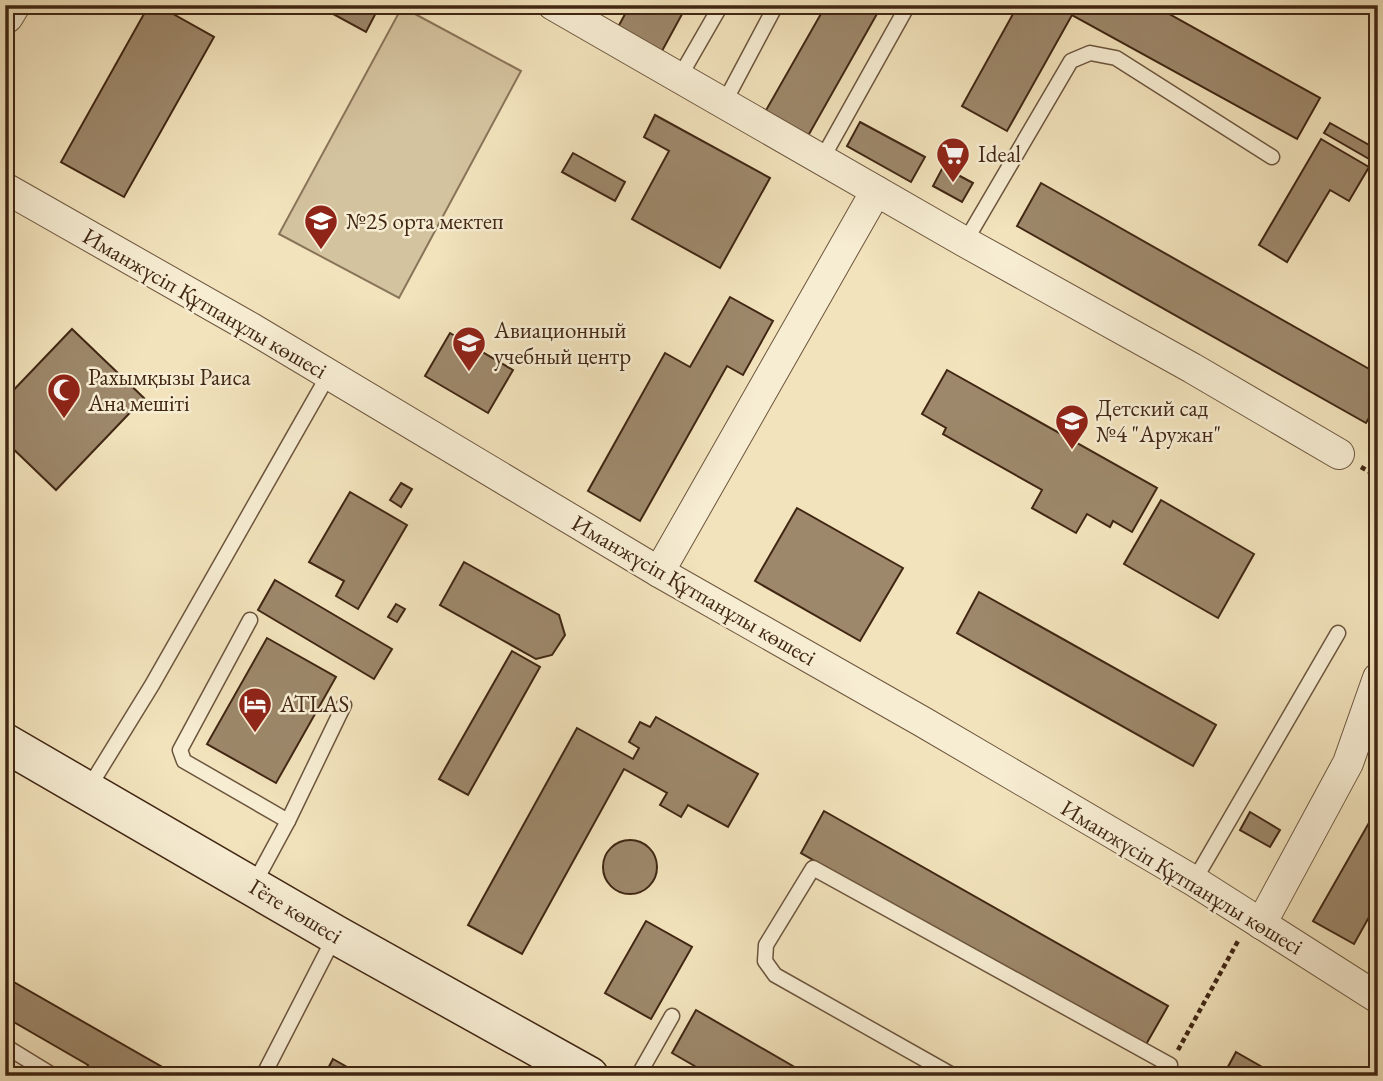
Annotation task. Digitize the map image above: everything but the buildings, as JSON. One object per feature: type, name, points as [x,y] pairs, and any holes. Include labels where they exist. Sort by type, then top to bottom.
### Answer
[{"type":"main road","name":"Гёте көшесі","points":[[5,743],[336,935],[589,1076]]},
{"type":"street","points":[[5,15],[11,5]]},
{"type":"street","points":[[553,5],[1339,454]]},
{"type":"street","name":"Иманжүсіп Құтпанұлы көшесі","points":[[5,188],[330,374],[659,572],[923,722],[1194,881],[1253,927],[1378,998]]},
{"type":"street","points":[[659,572],[876,191]]},
{"type":"street","points":[[1253,927],[1348,763],[1378,678]]},
{"type":"lane","points":[[680,78],[722,5]]},
{"type":"lane","points":[[724,103],[776,5]]},
{"type":"lane","points":[[822,159],[908,5]]},
{"type":"lane","points":[[965,242],[1072,61],[1090,53],[1116,58],[1272,157]]},
{"type":"lane","points":[[87,791],[152,685],[330,374]]},
{"type":"lane","points":[[250,620],[180,750],[184,761],[288,821]]},
{"type":"lane","points":[[1194,881],[1338,633]]},
{"type":"lane","points":[[253,885],[288,821],[344,705]]},
{"type":"lane","points":[[954,1076],[775,975],[765,961],[766,945],[813,868],[1167,1070]]},
{"type":"lane","points":[[263,1076],[336,935]]},
{"type":"lane","points":[[638,1076],[672,1016]]},
{"type":"lane","points":[[5,1046],[50,1076]]},
{"type":"path","points":[[1167,1070],[1253,927]]},
{"type":"shaded area","points":[[402,7],[521,71],[399,298],[279,234]]},
{"type":"place","name":"Ideal","points":[[953,184]]},
{"type":"place","name":"№25 орта мектеп","points":[[321,251]]},
{"type":"place","name":"Авиационный учебный центр","points":[[469,373]]},
{"type":"place","name":"Рахымқызы Раиса Ана мешіті","points":[[64,420]]},
{"type":"place","name":"Детский сад №4 \"Аружан\"","points":[[1072,451]]},
{"type":"place","name":"ATLAS","points":[[255,734]]}]
